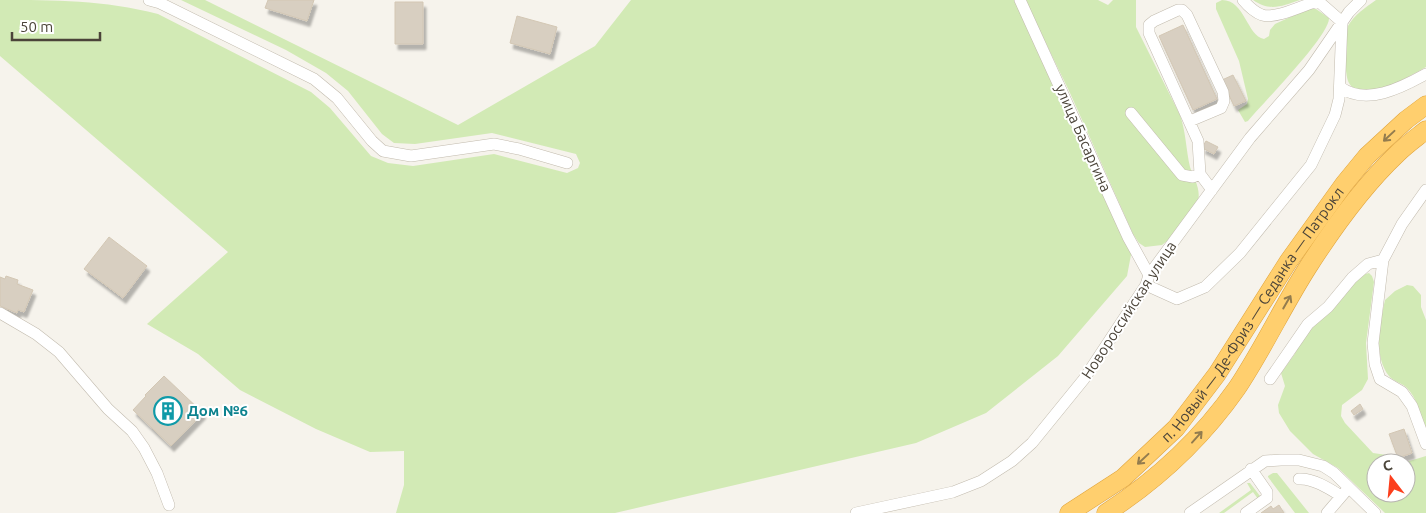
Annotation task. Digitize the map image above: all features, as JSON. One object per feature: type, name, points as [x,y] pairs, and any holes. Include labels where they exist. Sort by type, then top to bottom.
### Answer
[{"type":"highway","name":"п. Новый — Де-Фриз — Седанка — Патрокл","points":[[1069,513],[1123,478],[1176,428],[1217,374],[1288,262],[1344,184],[1367,156],[1406,120],[1426,105]]},
{"type":"highway","name":"п. Новый — Де-Фриз — Седанка — Патрокл","points":[[1106,513],[1135,494],[1162,471],[1215,416],[1237,387],[1308,267],[1361,192],[1397,154],[1426,130]]},
{"type":"street","points":[[149,0],[160,3],[314,79],[338,98],[372,141],[383,151],[411,156],[494,144],[567,163]]},
{"type":"street","name":"улица Басаргина","points":[[1020,0],[1148,280]]},
{"type":"street","points":[[1148,280],[1177,299],[1205,286],[1240,253],[1311,165],[1335,115],[1340,87],[1342,22],[1317,1],[1274,15],[1262,15],[1251,9],[1243,0]]},
{"type":"street","name":"Новороссийская улица","points":[[856,513],[953,492],[981,481],[1012,461],[1032,443],[1084,379],[1148,280],[1250,138],[1309,70],[1349,12],[1361,0]]},
{"type":"street","points":[[1190,122],[1221,108],[1224,101],[1223,92],[1187,15],[1182,10],[1178,10],[1154,21],[1149,25],[1149,33],[1198,141],[1200,174],[1212,190]]},
{"type":"street","points":[[1340,87],[1348,93],[1370,95],[1393,91],[1426,74]]},
{"type":"street","points":[[1131,113],[1182,175],[1193,177],[1200,174]]},
{"type":"street","points":[[1426,190],[1402,224],[1383,260],[1373,343],[1375,364],[1380,379],[1402,392],[1408,401],[1426,444]]},
{"type":"street","points":[[1270,379],[1308,324],[1328,307],[1362,268],[1368,264],[1383,260]]},
{"type":"street","points":[[0,314],[36,334],[58,352],[108,409],[132,431],[144,448],[157,473],[169,505]]},
{"type":"street","points":[[1194,512],[1251,470],[1265,462],[1300,460],[1323,466],[1349,487],[1369,511]]},
{"type":"street","points":[[1246,513],[1267,498],[1267,492],[1251,470]]},
{"type":"street","points":[[1299,479],[1316,483],[1341,496]]},
{"type":"street","points":[[1327,513],[1349,487]]},
{"type":"green space","points":[[0,0],[99,3],[158,14],[311,92],[330,108],[371,156],[388,163],[413,166],[494,154],[567,173],[578,168],[580,163],[576,154],[492,133],[415,144],[394,143],[382,134],[348,91],[326,73],[286,50],[181,0],[205,0],[458,125],[595,46],[631,0],[1021,0],[1133,244],[1127,276],[1058,356],[986,413],[916,443],[615,513],[396,513],[404,485],[404,451],[370,452],[316,429],[240,390],[198,354],[147,324],[228,252],[0,56]]},
{"type":"green space","points":[[1025,0],[1098,0],[1108,5],[1113,0],[1136,0],[1136,27],[1180,115],[1190,167],[1199,192],[1198,202],[1173,236],[1162,245],[1145,247],[1139,243],[1133,234],[1070,93]]},
{"type":"green space","points":[[1222,0],[1236,6],[1254,32],[1264,39],[1269,36],[1270,30],[1275,24],[1308,9],[1316,9],[1329,18],[1319,39],[1308,54],[1248,121],[1245,122],[1238,110],[1247,104],[1248,99],[1239,61],[1216,9],[1216,3]]},
{"type":"green space","points":[[1253,0],[1300,0],[1282,6],[1271,7],[1259,4]]},
{"type":"green space","points":[[1376,0],[1426,0],[1426,67],[1384,87],[1367,90],[1358,89],[1354,88],[1347,79],[1345,55],[1348,26],[1360,12]]},
{"type":"green space","points":[[1369,273],[1372,276],[1374,282],[1366,343],[1368,379],[1362,390],[1342,405],[1341,416],[1345,423],[1373,453],[1366,453],[1366,495],[1338,468],[1313,454],[1290,431],[1279,413],[1278,405],[1285,386],[1281,373],[1306,334],[1362,275]]},
{"type":"green space","points":[[1407,285],[1413,286],[1421,295],[1421,307],[1426,320],[1426,429],[1413,396],[1406,387],[1389,376],[1384,368],[1379,349],[1381,319],[1385,300],[1395,291]]},
{"type":"green space","points":[[1426,456],[1426,513],[1385,513],[1375,503],[1416,503],[1416,459]]},
{"type":"green space","points":[[1273,473],[1277,473],[1309,513],[1295,513],[1268,477]]},
{"type":"green space","points":[[1247,483],[1250,483],[1260,496],[1258,499],[1253,492],[1224,513],[1219,513],[1251,490]]},
{"type":"building","points":[[268,0],[314,0],[307,21],[265,8]]},
{"type":"building","points":[[395,2],[423,2],[423,44],[395,44]]},
{"type":"building","points":[[517,16],[557,27],[550,54],[510,43]]},
{"type":"building","points":[[1183,25],[1217,99],[1193,110],[1159,36]]},
{"type":"building","points":[[1233,75],[1246,101],[1234,106],[1222,80]]},
{"type":"building","points":[[1206,141],[1218,147],[1214,154],[1202,148]]},
{"type":"building","points":[[109,237],[147,266],[123,298],[84,269]]},
{"type":"building","points":[[6,276],[18,280],[17,284],[33,290],[24,312],[18,310],[17,313],[0,306],[0,277],[5,279]]},
{"type":"building","name":"Дом №6","points":[[164,376],[203,413],[171,446],[133,410]]},
{"type":"building","points":[[1360,404],[1363,409],[1354,415],[1351,411]]},
{"type":"building","points":[[1404,429],[1412,453],[1396,453],[1389,434]]},
{"type":"building","points":[[1279,505],[1284,513],[1261,513],[1271,506],[1273,509]]},
{"type":"place","name":"Дом №6","points":[[168,411]]}]
